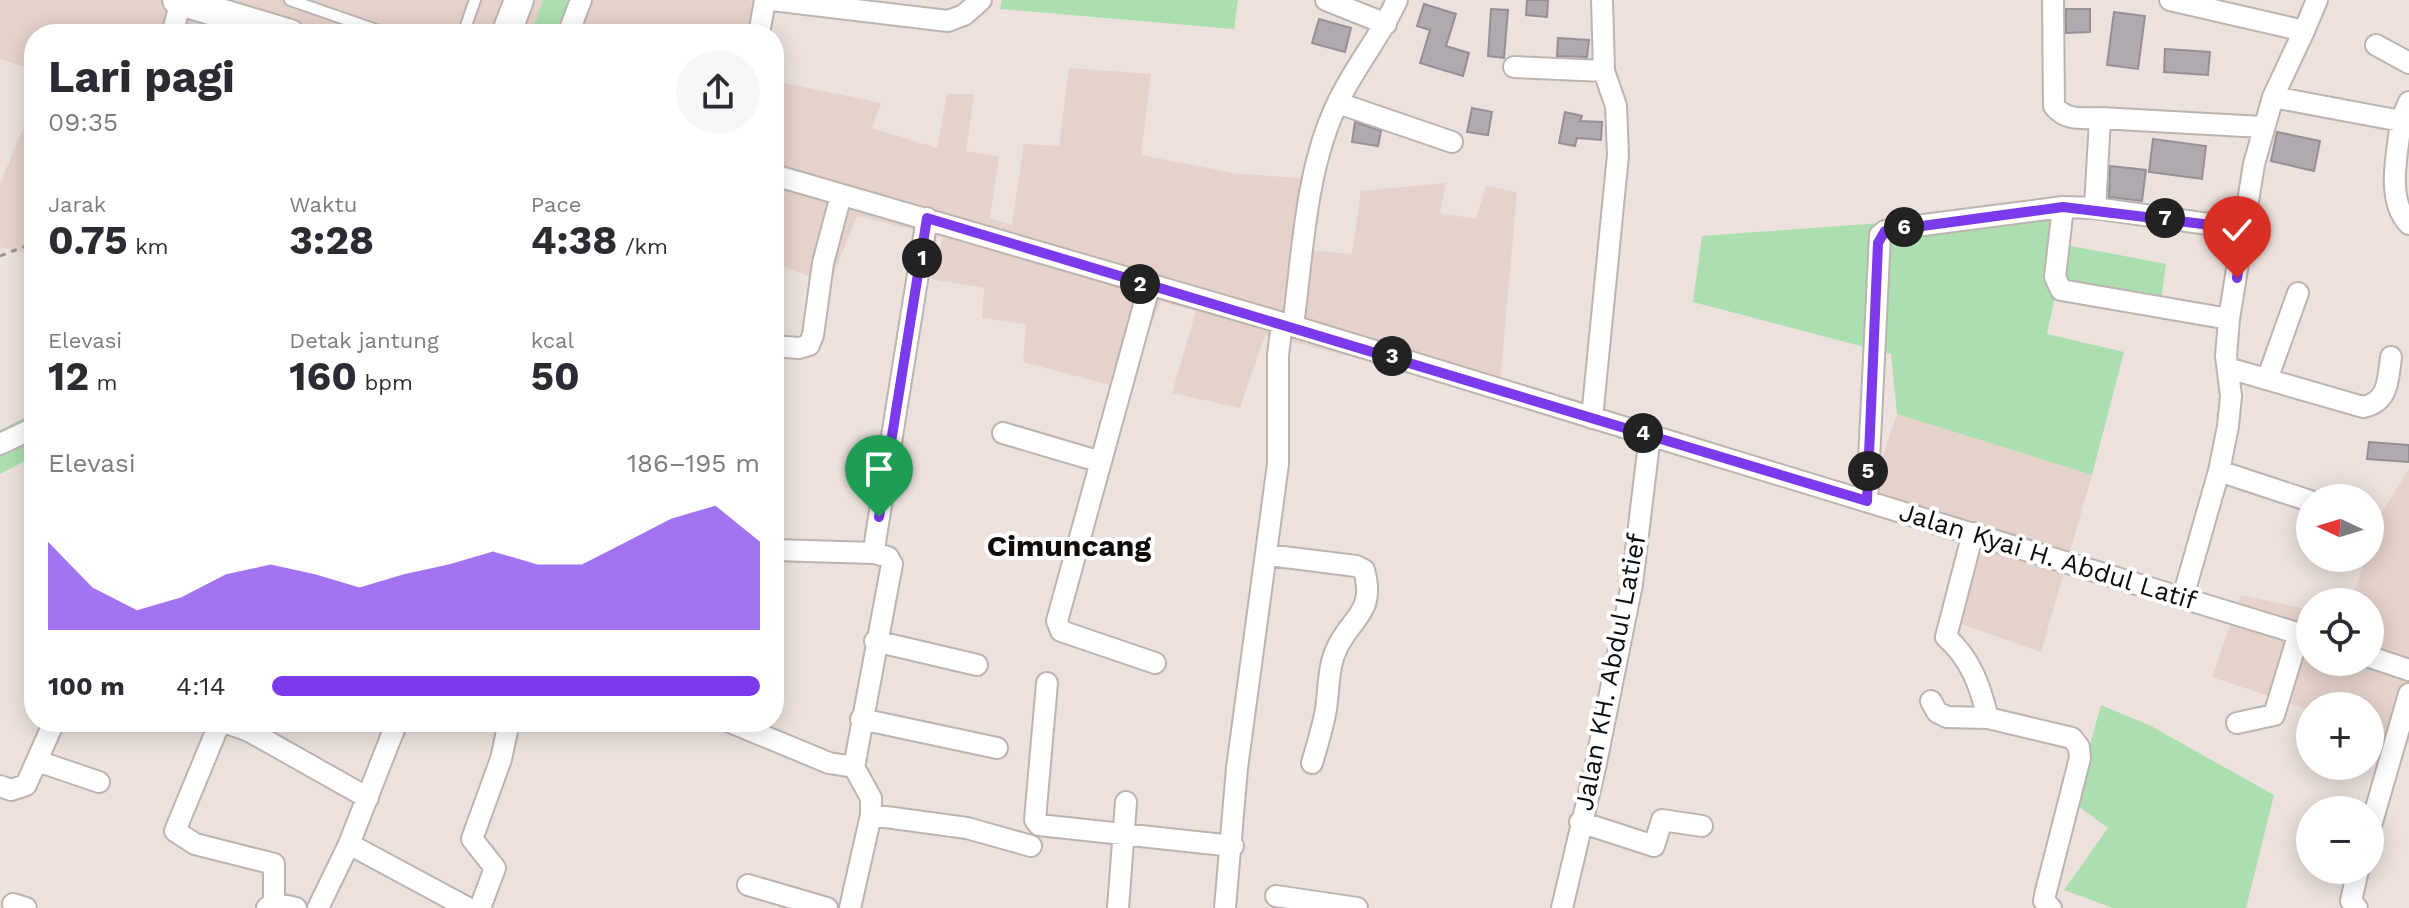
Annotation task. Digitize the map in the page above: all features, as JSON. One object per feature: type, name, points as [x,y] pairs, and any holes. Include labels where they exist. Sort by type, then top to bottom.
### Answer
[{"type":"street","points":[[510,24],[519,0]]},
{"type":"street","points":[[572,24],[581,0]]},
{"type":"street","points":[[761,24],[765,0]]},
{"type":"street","points":[[772,0],[899,8],[955,20],[981,0]]},
{"type":"street","points":[[1327,0],[1386,24]]},
{"type":"street","points":[[1225,908],[1233,846],[1237,768],[1278,464],[1278,355],[1287,324],[1312,187],[1338,103],[1397,0]]},
{"type":"street","points":[[1592,418],[1618,155],[1616,106],[1604,71],[1602,0]]},
{"type":"street","points":[[2053,0],[2054,106],[2061,115],[2262,127]]},
{"type":"street","points":[[2170,0],[2304,31]]},
{"type":"street","points":[[2183,597],[2219,471],[2231,396],[2229,319],[2262,127],[2317,0]]},
{"type":"street","points":[[174,24],[179,1],[256,24]]},
{"type":"street","points":[[2376,45],[2409,63]]},
{"type":"street","points":[[1514,67],[1604,71]]},
{"type":"street","points":[[2273,97],[2406,115],[2395,189],[2401,214],[2409,224]]},
{"type":"street","points":[[1338,103],[1452,142]]},
{"type":"street","points":[[2095,208],[2100,118]]},
{"type":"street","name":"Jalan Kyai H. Abdul Latif","points":[[784,178],[927,218],[1149,287],[1287,324],[2296,632]]},
{"type":"street","points":[[784,347],[809,345],[813,335],[823,263],[841,195]]},
{"type":"street","points":[[1867,501],[1880,235],[1885,231],[2063,207],[2095,208],[2244,229]]},
{"type":"street","points":[[2063,207],[2055,277],[2061,290],[2229,319]]},
{"type":"street","points":[[874,553],[927,218]]},
{"type":"street","points":[[1149,287],[1058,627],[1155,663]]},
{"type":"street","points":[[2268,377],[2298,293]]},
{"type":"street","points":[[2228,368],[2268,377],[2363,407],[2375,405],[2383,396],[2391,357]]},
{"type":"street","points":[[0,444],[24,433]]},
{"type":"street","points":[[1003,433],[1101,462]]},
{"type":"street","name":"Jalan KH. Abdul Latief","points":[[1562,908],[1595,768],[1632,584],[1650,435]]},
{"type":"street","points":[[2219,471],[2296,496]]},
{"type":"street","points":[[1973,533],[1946,637],[1961,650],[1980,684],[1988,718]]},
{"type":"street","points":[[784,550],[874,553],[888,557],[892,564],[875,641],[854,767],[871,798],[871,815],[850,908]]},
{"type":"street","points":[[1268,555],[1356,566],[1364,570],[1366,577],[1365,610],[1346,632],[1334,654],[1325,712],[1312,763]]},
{"type":"street","points":[[875,641],[977,665]]},
{"type":"street","points":[[2237,723],[2274,715],[2296,658]]},
{"type":"street","points":[[2384,662],[2409,670]]},
{"type":"street","points":[[1047,683],[1036,775],[1035,820],[1044,828],[1233,846]]},
{"type":"street","points":[[2380,796],[2409,694]]},
{"type":"street","points":[[1931,701],[1937,712],[1947,717],[1988,718],[2072,738],[2079,747],[2080,758],[2044,901],[2051,908]]},
{"type":"street","points":[[861,719],[997,748]]},
{"type":"street","points":[[0,786],[21,789],[40,762],[50,732]]},
{"type":"street","points":[[218,732],[175,831],[195,844],[274,864],[271,905],[296,908]]},
{"type":"street","points":[[251,732],[368,798]]},
{"type":"street","points":[[318,908],[349,844],[393,732]]},
{"type":"street","points":[[480,908],[495,868],[472,839],[501,759],[507,732]]},
{"type":"street","points":[[754,732],[829,763],[854,767]]},
{"type":"street","points":[[40,762],[99,782]]},
{"type":"street","points":[[1118,908],[1126,802]]},
{"type":"street","points":[[871,815],[967,828],[1031,846]]},
{"type":"street","points":[[1580,822],[1654,846],[1662,820],[1702,826]]},
{"type":"street","points":[[349,844],[468,908]]},
{"type":"street","points":[[2355,884],[2351,901],[2357,908]]},
{"type":"street","points":[[748,885],[827,908]]},
{"type":"street","points":[[1276,896],[1357,908]]},
{"type":"lane","points":[[290,0],[359,24]]},
{"type":"lane","points":[[467,24],[475,0]]},
{"type":"path","points":[[0,256],[24,247]]},
{"type":"shaded area","points":[[0,0],[543,0],[535,24],[24,24],[24,67],[0,59]]},
{"type":"shaded area","points":[[578,0],[768,0],[763,24],[570,24]]},
{"type":"shaded area","points":[[1069,68],[1151,74],[1141,155],[1232,173],[1322,180],[1308,250],[1352,254],[1361,191],[1446,183],[1440,213],[1476,219],[1486,186],[1517,192],[1499,394],[1265,335],[1240,408],[1172,393],[1196,311],[1161,301],[1125,389],[1023,362],[1026,324],[982,318],[984,288],[931,279],[943,237],[857,216],[830,284],[784,267],[784,83],[881,103],[872,128],[937,148],[947,94],[974,94],[966,151],[999,157],[990,218],[1012,225],[1024,144],[1059,146]]},
{"type":"shaded area","points":[[24,125],[24,253],[0,247],[0,184]]},
{"type":"shaded area","points":[[1897,414],[2092,475],[2041,652],[1958,623],[1977,550],[1864,512]]},
{"type":"shaded area","points":[[2409,469],[2409,743],[2384,735],[2384,692],[2296,692],[2296,705],[2212,677],[2241,595],[2296,607],[2296,676],[2384,676],[2384,588],[2356,588],[2361,572],[2384,572],[2384,509]]},
{"type":"green space","points":[[543,0],[578,0],[570,24],[535,24]]},
{"type":"green space","points":[[1002,0],[1238,0],[1234,29],[1000,9]]},
{"type":"green space","points":[[2062,210],[2066,245],[2166,264],[2161,301],[2057,288],[2047,334],[2124,352],[2092,475],[1897,414],[1891,354],[1693,302],[1702,236]]},
{"type":"green space","points":[[24,418],[24,461],[0,474],[0,430]]},
{"type":"green space","points":[[2101,705],[2151,726],[2274,795],[2246,908],[2113,908],[2064,890],[2108,828],[2074,803]]},
{"type":"building","points":[[1527,0],[1548,0],[1547,17],[1526,15]]},
{"type":"building","points":[[1424,4],[1456,14],[1446,46],[1469,53],[1463,76],[1420,63],[1430,30],[1417,26]]},
{"type":"building","points":[[1491,9],[1508,10],[1504,58],[1488,56]]},
{"type":"building","points":[[2066,9],[2090,9],[2090,32],[2066,33]]},
{"type":"building","points":[[2114,12],[2145,16],[2138,69],[2107,65]]},
{"type":"building","points":[[1319,19],[1351,28],[1345,52],[1312,43]]},
{"type":"building","points":[[1558,38],[1589,40],[1587,57],[1557,56]]},
{"type":"building","points":[[2165,49],[2210,52],[2208,75],[2164,72]]},
{"type":"building","points":[[1472,108],[1492,112],[1488,135],[1467,132]]},
{"type":"building","points":[[1565,112],[1582,116],[1580,121],[1602,122],[1601,140],[1577,138],[1575,146],[1559,143]]},
{"type":"building","points":[[1355,122],[1381,131],[1378,146],[1352,142]]},
{"type":"building","points":[[2277,132],[2320,141],[2314,171],[2271,161]]},
{"type":"building","points":[[2153,139],[2206,146],[2202,179],[2149,172]]},
{"type":"building","points":[[2110,166],[2146,170],[2142,201],[2109,197]]},
{"type":"building","points":[[2369,442],[2409,445],[2409,462],[2367,459]]},
{"type":"district","name":"Cimuncang","points":[[1069,546]]},
{"type":"route","points":[[879,517],[927,218],[1867,501],[1878,243],[1885,231],[2063,207],[2095,208],[2244,229],[2237,278]]}]
